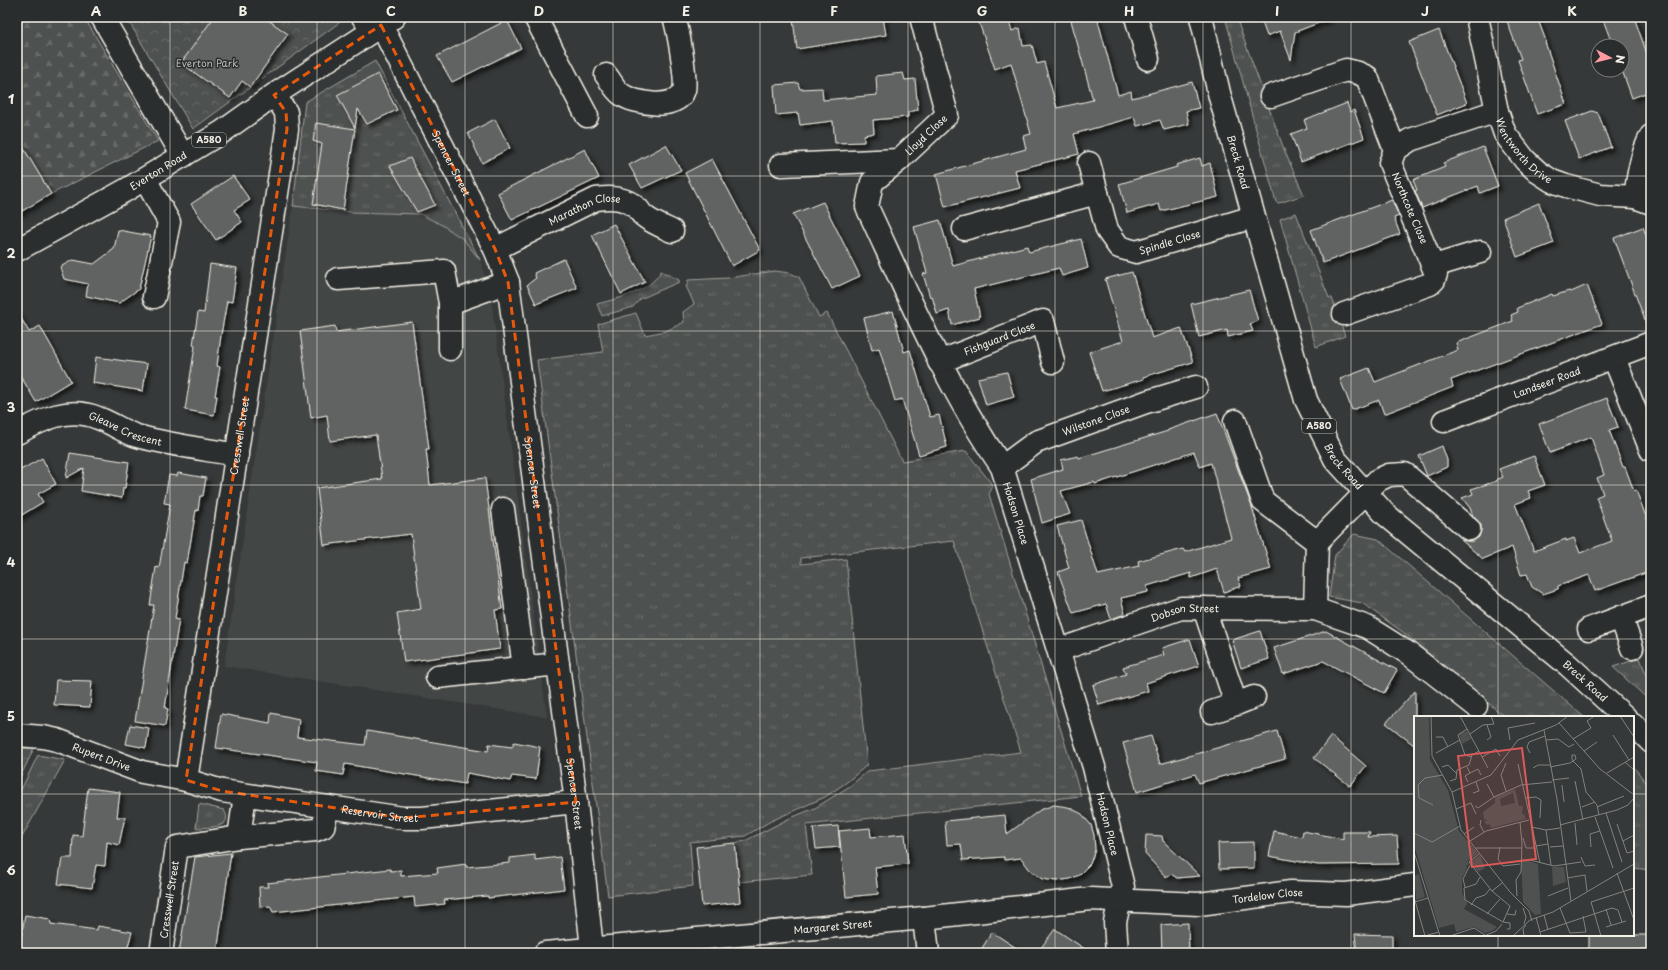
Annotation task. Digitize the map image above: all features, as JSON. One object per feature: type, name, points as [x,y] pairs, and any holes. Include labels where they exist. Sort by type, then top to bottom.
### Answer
[{"type":"street","points":[[102,17],[183,156]]},
{"type":"street","points":[[535,17],[587,116]]},
{"type":"street","points":[[606,75],[620,93],[630,100],[653,104],[667,104],[678,99],[684,90],[684,79],[674,17]]},
{"type":"street","name":"Lloyd Close","points":[[781,166],[899,160],[947,115],[921,17]]},
{"type":"street","points":[[1136,17],[1148,59]]},
{"type":"street","name":"Breck Road","points":[[1201,17],[1220,98],[1306,400],[1335,459],[1385,514],[1568,664],[1625,716]]},
{"type":"street","name":"Wentworth Drive","points":[[1477,17],[1497,111],[1505,134],[1525,160],[1538,172],[1552,181],[1577,190],[1600,195],[1643,200]]},
{"type":"street","name":"Everton Road","points":[[17,250],[145,179],[222,132],[378,23]]},
{"type":"street","name":"Spencer Street","points":[[378,23],[495,249],[508,282],[576,802],[592,948]]},
{"type":"street","name":"Northcote Close","points":[[1271,96],[1346,70],[1367,77],[1395,150],[1390,163],[1434,266]]},
{"type":"street","name":"Cresswell Street","points":[[186,780],[287,129],[286,112],[274,95]]},
{"type":"street","points":[[1395,150],[1410,140],[1497,111]]},
{"type":"street","points":[[1643,200],[1640,165],[1646,145],[1651,136]]},
{"type":"street","name":"Hodson Place","points":[[899,160],[872,182],[867,207],[939,362],[985,443],[1002,467],[1094,767],[1123,887],[1115,922],[1117,953]]},
{"type":"street","name":"Spindle Close","points":[[1089,163],[1107,230],[1119,247],[1136,252],[1253,218]]},
{"type":"street","points":[[145,179],[169,222],[154,297]]},
{"type":"street","points":[[964,229],[1097,193]]},
{"type":"street","name":"Marathon Close","points":[[495,249],[596,199],[608,197],[620,199],[630,203],[644,216],[672,232]]},
{"type":"street","points":[[1344,314],[1430,284],[1434,280],[1436,274],[1434,266],[1480,252]]},
{"type":"street","points":[[338,279],[444,271],[450,303],[450,349]]},
{"type":"street","points":[[450,303],[508,282]]},
{"type":"street","name":"Fishguard Close","points":[[939,362],[1043,321],[1053,362]]},
{"type":"street","name":"Landseer Road","points":[[1444,421],[1651,343]]},
{"type":"street","points":[[1614,358],[1651,450]]},
{"type":"street","name":"Wilstone Close","points":[[1002,467],[1036,442],[1146,402],[1196,387]]},
{"type":"street","name":"Gleave Crescent","points":[[17,433],[50,417],[62,414],[87,414],[136,436],[237,455]]},
{"type":"street","points":[[1235,421],[1263,501],[1317,542]]},
{"type":"street","points":[[1315,609],[1317,542],[1378,480],[1389,475],[1405,474],[1468,529]]},
{"type":"street","points":[[503,509],[524,668]]},
{"type":"street","points":[[1589,629],[1651,606]]},
{"type":"street","name":"Dobson Street","points":[[1059,650],[1181,608],[1315,609],[1367,627],[1408,653],[1476,706]]},
{"type":"street","points":[[1204,608],[1245,701],[1212,712]]},
{"type":"street","points":[[1621,617],[1632,648]]},
{"type":"street","points":[[437,677],[558,664]]},
{"type":"street","points":[[1634,725],[1651,742]]},
{"type":"street","name":"Rupert Drive","points":[[17,735],[43,737],[57,740],[142,772],[186,780]]},
{"type":"street","name":"Reservoir Street","points":[[186,780],[222,791],[245,795],[412,819],[576,802]]},
{"type":"street","points":[[245,795],[239,838],[316,830],[323,827],[328,807]]},
{"type":"street","name":"Cresswell Street","points":[[161,953],[177,847],[239,838]]},
{"type":"street","name":"Tordelow Close","points":[[1120,901],[1199,904],[1291,892],[1346,894],[1414,885]]},
{"type":"street","name":"Margaret Street","points":[[545,953],[924,918],[1090,899],[1120,901]]},
{"type":"street","points":[[924,918],[928,953]]},
{"type":"highlighted area","points":[[381,25],[495,249],[508,282],[576,802],[403,818],[222,791],[186,780],[287,129],[286,112],[274,95]]},
{"type":"shaded area","points":[[293,206],[351,212],[420,214],[442,225],[463,239],[480,260],[491,298],[547,717],[224,666]]},
{"type":"green space","points":[[31,17],[84,17],[158,141],[51,194],[22,146],[17,149],[17,25]]},
{"type":"green space","name":"Everton Park","points":[[126,17],[347,17],[193,129]]},
{"type":"green space","points":[[1225,17],[1237,17],[1285,152],[1304,195],[1279,203],[1276,202]]},
{"type":"green space","points":[[375,61],[480,260],[463,239],[442,225],[420,214],[351,212],[293,206],[305,102]]},
{"type":"green space","points":[[1296,213],[1329,298],[1332,298],[1345,336],[1316,347],[1280,219]]},
{"type":"green space","points":[[661,271],[679,280],[679,282],[640,299],[633,307],[602,316],[597,304],[642,289],[656,278]]},
{"type":"green space","points":[[775,271],[790,273],[799,277],[819,317],[827,313],[902,461],[966,451],[991,483],[992,488],[989,494],[1081,796],[806,825],[812,875],[739,882],[735,843],[745,841],[788,819],[815,808],[850,786],[868,771],[1021,752],[954,541],[801,558],[801,564],[846,559],[867,765],[847,782],[825,797],[771,821],[745,836],[690,842],[693,886],[608,896],[537,360],[603,352],[598,324],[636,313],[645,335],[666,331],[684,322],[683,312],[694,304],[686,286],[688,284],[688,280],[728,278]]},
{"type":"green space","points":[[1354,534],[1378,539],[1583,716],[1504,716],[1404,633],[1362,603],[1329,597],[1335,555]]},
{"type":"green space","points":[[1640,658],[1651,688],[1651,702],[1613,667]]},
{"type":"green space","points":[[17,748],[34,748],[17,784]]},
{"type":"green space","points":[[38,755],[65,760],[17,846],[17,798]]},
{"type":"green space","points":[[1634,767],[1651,789],[1651,870],[1634,868]]},
{"type":"green space","points":[[199,804],[224,810],[226,821],[219,826],[196,828]]},
{"type":"building","points":[[214,17],[264,17],[288,34],[250,87],[242,81],[230,98],[181,63]]},
{"type":"building","points":[[809,17],[883,17],[886,35],[797,49],[793,20]]},
{"type":"building","points":[[977,17],[1008,17],[1012,31],[1020,28],[1023,46],[1032,45],[1037,64],[1044,62],[1057,108],[1093,100],[1070,17],[1097,17],[1118,95],[1131,91],[1132,98],[1192,82],[1199,108],[1186,111],[1189,124],[1164,130],[1160,120],[1137,126],[1134,117],[1074,134],[1079,154],[1015,170],[1020,188],[945,207],[936,174],[1026,149],[1023,136],[1031,134],[1011,63],[995,69]]},
{"type":"building","points":[[1260,17],[1329,17],[1329,19],[1295,32],[1291,60],[1280,31],[1267,36]]},
{"type":"building","points":[[1519,17],[1537,17],[1566,104],[1537,114],[1518,60],[1521,59],[1507,21]]},
{"type":"building","points":[[1602,17],[1634,17],[1651,65],[1651,91],[1632,98],[1625,78],[1630,78],[1630,38],[1610,38]]},
{"type":"building","points":[[507,20],[521,48],[452,82],[437,56]]},
{"type":"building","points":[[1439,30],[1467,103],[1437,115],[1409,42]]},
{"type":"building","points":[[903,73],[905,80],[915,79],[918,110],[908,112],[908,117],[873,120],[874,133],[864,135],[864,142],[835,143],[833,121],[800,125],[798,113],[776,115],[774,85],[798,83],[800,89],[822,88],[823,100],[877,95],[876,76]]},
{"type":"building","points":[[378,74],[397,110],[367,124],[358,109],[355,128],[337,95]]},
{"type":"building","points":[[1347,103],[1350,112],[1354,110],[1364,138],[1301,162],[1291,134],[1307,128],[1304,120]]},
{"type":"building","points":[[1592,111],[1598,113],[1611,147],[1579,159],[1565,121]]},
{"type":"building","points":[[495,119],[510,148],[482,163],[468,133]]},
{"type":"building","points":[[316,123],[355,129],[343,210],[313,204],[322,144],[313,141]]},
{"type":"building","points":[[17,137],[51,194],[17,214]]},
{"type":"building","points":[[666,145],[681,170],[642,188],[629,165]]},
{"type":"building","points":[[1483,147],[1498,186],[1480,193],[1478,186],[1422,208],[1415,191],[1417,190],[1413,180],[1445,167],[1443,163]]},
{"type":"building","points":[[585,149],[599,178],[512,220],[498,193]]},
{"type":"building","points":[[410,158],[435,205],[417,212],[390,166]]},
{"type":"building","points":[[1200,158],[1202,166],[1210,163],[1218,197],[1161,211],[1159,204],[1127,213],[1119,184],[1177,167],[1176,165]]},
{"type":"building","points":[[712,159],[760,250],[732,266],[685,173]]},
{"type":"building","points":[[233,176],[250,200],[234,210],[242,222],[216,240],[191,204]]},
{"type":"building","points":[[1392,200],[1399,216],[1394,218],[1400,234],[1323,263],[1311,230]]},
{"type":"building","points":[[823,202],[860,276],[832,289],[793,214]]},
{"type":"building","points":[[1539,203],[1554,243],[1517,257],[1503,218]]},
{"type":"building","points":[[940,220],[953,266],[1027,246],[1029,252],[1081,239],[1088,268],[1062,276],[1059,268],[974,289],[980,317],[952,325],[949,310],[937,314],[932,296],[930,297],[923,274],[927,273],[914,227]]},
{"type":"building","points":[[614,224],[645,282],[621,294],[592,235]]},
{"type":"building","points":[[1643,227],[1651,248],[1651,331],[1649,331],[1614,238]]},
{"type":"building","points":[[118,230],[151,236],[139,289],[119,303],[86,296],[88,284],[64,279],[60,267],[73,260],[94,264],[114,249]]},
{"type":"building","points":[[564,259],[577,288],[536,304],[527,285],[536,278],[534,273]]},
{"type":"building","points":[[210,264],[237,268],[232,302],[227,301],[221,335],[217,366],[220,367],[215,396],[217,396],[214,415],[185,410],[195,346],[193,345],[198,312],[204,313]]},
{"type":"building","points":[[1132,272],[1152,338],[1181,328],[1193,362],[1143,377],[1144,379],[1102,391],[1089,352],[1123,341],[1105,279]]},
{"type":"building","points":[[1587,285],[1602,324],[1451,380],[1453,387],[1384,414],[1379,400],[1352,410],[1340,379],[1369,368],[1375,382],[1458,350],[1456,343],[1513,321],[1511,315],[1518,312],[1517,308],[1552,294],[1553,296],[1569,291],[1571,292]]},
{"type":"building","points":[[1249,290],[1258,321],[1250,324],[1253,331],[1228,337],[1227,330],[1199,337],[1191,304]]},
{"type":"building","points":[[17,311],[29,332],[40,326],[71,381],[36,402],[17,370]]},
{"type":"building","points":[[893,311],[904,352],[910,350],[930,417],[939,415],[947,447],[919,455],[902,399],[895,401],[879,348],[872,350],[864,318]]},
{"type":"building","points":[[412,322],[429,449],[426,449],[430,485],[485,478],[502,609],[495,610],[500,649],[404,662],[397,613],[421,609],[411,534],[324,545],[317,488],[382,479],[376,435],[330,441],[327,415],[311,418],[300,331],[335,326],[336,332]]},
{"type":"building","points":[[96,357],[147,364],[143,391],[93,383]]},
{"type":"building","points":[[1007,372],[1014,397],[986,405],[978,378]]},
{"type":"building","points":[[1607,398],[1618,427],[1609,430],[1623,467],[1625,467],[1634,491],[1636,490],[1651,530],[1651,571],[1595,591],[1589,575],[1558,586],[1558,589],[1543,594],[1532,587],[1527,574],[1521,575],[1512,547],[1483,559],[1461,540],[1473,541],[1479,537],[1481,531],[1481,525],[1473,516],[1470,508],[1462,498],[1473,494],[1471,489],[1497,481],[1496,480],[1503,477],[1499,469],[1534,456],[1545,485],[1528,491],[1531,498],[1515,504],[1534,551],[1566,539],[1566,541],[1574,538],[1580,553],[1612,541],[1596,497],[1603,494],[1597,478],[1604,475],[1591,437],[1550,453],[1539,424]]},
{"type":"building","points":[[1217,413],[1252,507],[1271,569],[1238,578],[1241,586],[1224,592],[1217,569],[1191,578],[1191,573],[1147,586],[1148,592],[1121,598],[1125,614],[1111,619],[1106,604],[1073,613],[1058,572],[1069,568],[1057,526],[1081,520],[1098,575],[1139,566],[1138,561],[1183,549],[1185,552],[1231,538],[1211,463],[1200,467],[1194,452],[1095,484],[1094,482],[1061,491],[1070,514],[1042,523],[1031,479],[1063,469],[1061,460],[1078,456],[1079,458],[1168,431]]},
{"type":"building","points":[[1442,446],[1447,460],[1447,467],[1427,476],[1419,456]]},
{"type":"building","points":[[70,453],[129,462],[122,498],[81,491],[84,468],[66,478]]},
{"type":"building","points":[[42,458],[56,484],[38,494],[43,502],[17,518],[17,472]]},
{"type":"building","points":[[178,473],[206,478],[203,496],[200,496],[198,511],[196,510],[187,563],[184,562],[175,618],[179,619],[165,708],[168,709],[165,726],[135,721],[154,605],[150,605],[156,567],[159,568],[170,504],[164,503],[169,475],[177,476]]},
{"type":"building","points":[[1260,631],[1269,659],[1241,668],[1232,640]]},
{"type":"building","points":[[1326,631],[1397,670],[1384,693],[1323,661],[1283,674],[1274,648]]},
{"type":"building","points":[[1190,639],[1199,666],[1146,683],[1148,691],[1099,705],[1093,685],[1126,674],[1123,667],[1164,655],[1162,648]]},
{"type":"building","points":[[56,680],[92,681],[90,707],[54,705]]},
{"type":"building","points":[[1415,691],[1414,745],[1386,723]]},
{"type":"building","points":[[271,713],[299,719],[297,737],[365,745],[367,731],[488,751],[489,744],[512,747],[514,742],[540,747],[536,779],[512,776],[510,781],[467,773],[465,784],[345,764],[343,775],[316,771],[317,762],[216,748],[221,714],[270,723]]},
{"type":"building","points":[[130,725],[149,728],[146,748],[126,744]]},
{"type":"building","points":[[1277,731],[1285,759],[1199,783],[1195,774],[1137,792],[1123,743],[1151,736],[1160,764]]},
{"type":"building","points":[[1331,736],[1366,766],[1350,786],[1314,758]]},
{"type":"building","points":[[88,788],[120,792],[117,817],[125,817],[119,845],[107,842],[105,866],[96,865],[92,888],[58,884],[62,858],[72,858],[73,835],[82,836]]},
{"type":"building","points":[[1054,805],[1068,807],[1082,814],[1091,825],[1094,835],[1095,850],[1090,864],[1079,875],[1070,879],[1056,881],[1042,879],[1030,870],[1021,858],[1004,860],[1004,857],[963,860],[961,844],[947,845],[945,821],[1005,815],[1007,834],[1040,810]]},
{"type":"building","points":[[838,826],[840,847],[816,849],[813,828]]},
{"type":"building","points":[[870,828],[871,837],[905,834],[908,864],[875,867],[878,894],[846,897],[839,831]]},
{"type":"building","points":[[1274,831],[1302,837],[1303,831],[1343,839],[1343,832],[1370,832],[1368,837],[1397,836],[1399,864],[1318,865],[1269,856]]},
{"type":"building","points":[[1146,835],[1162,836],[1163,841],[1200,876],[1177,878],[1171,874],[1166,877],[1145,854]]},
{"type":"building","points":[[1254,842],[1254,868],[1219,869],[1218,843]]},
{"type":"building","points":[[735,843],[741,902],[702,906],[696,847]]},
{"type":"building","points":[[231,853],[217,953],[179,953],[195,857]]},
{"type":"building","points":[[535,855],[535,860],[560,857],[564,889],[488,898],[488,896],[444,900],[445,904],[415,907],[414,897],[273,912],[270,906],[260,907],[259,887],[268,887],[267,883],[390,869],[391,871],[401,870],[401,876],[438,873],[437,868],[466,864],[466,867],[510,863],[510,858]]},
{"type":"building","points":[[25,915],[50,919],[51,924],[97,930],[98,926],[132,932],[126,953],[35,953],[19,950]]},
{"type":"building","points":[[1188,923],[1189,953],[1162,953],[1161,925]]},
{"type":"building","points":[[1055,929],[1091,953],[1037,953]]},
{"type":"building","points":[[992,932],[1024,953],[979,953]]},
{"type":"building","points":[[1355,934],[1392,935],[1392,953],[1357,953]]},
{"type":"building","points":[[1651,935],[1651,949],[1589,953],[1589,936]]}]
